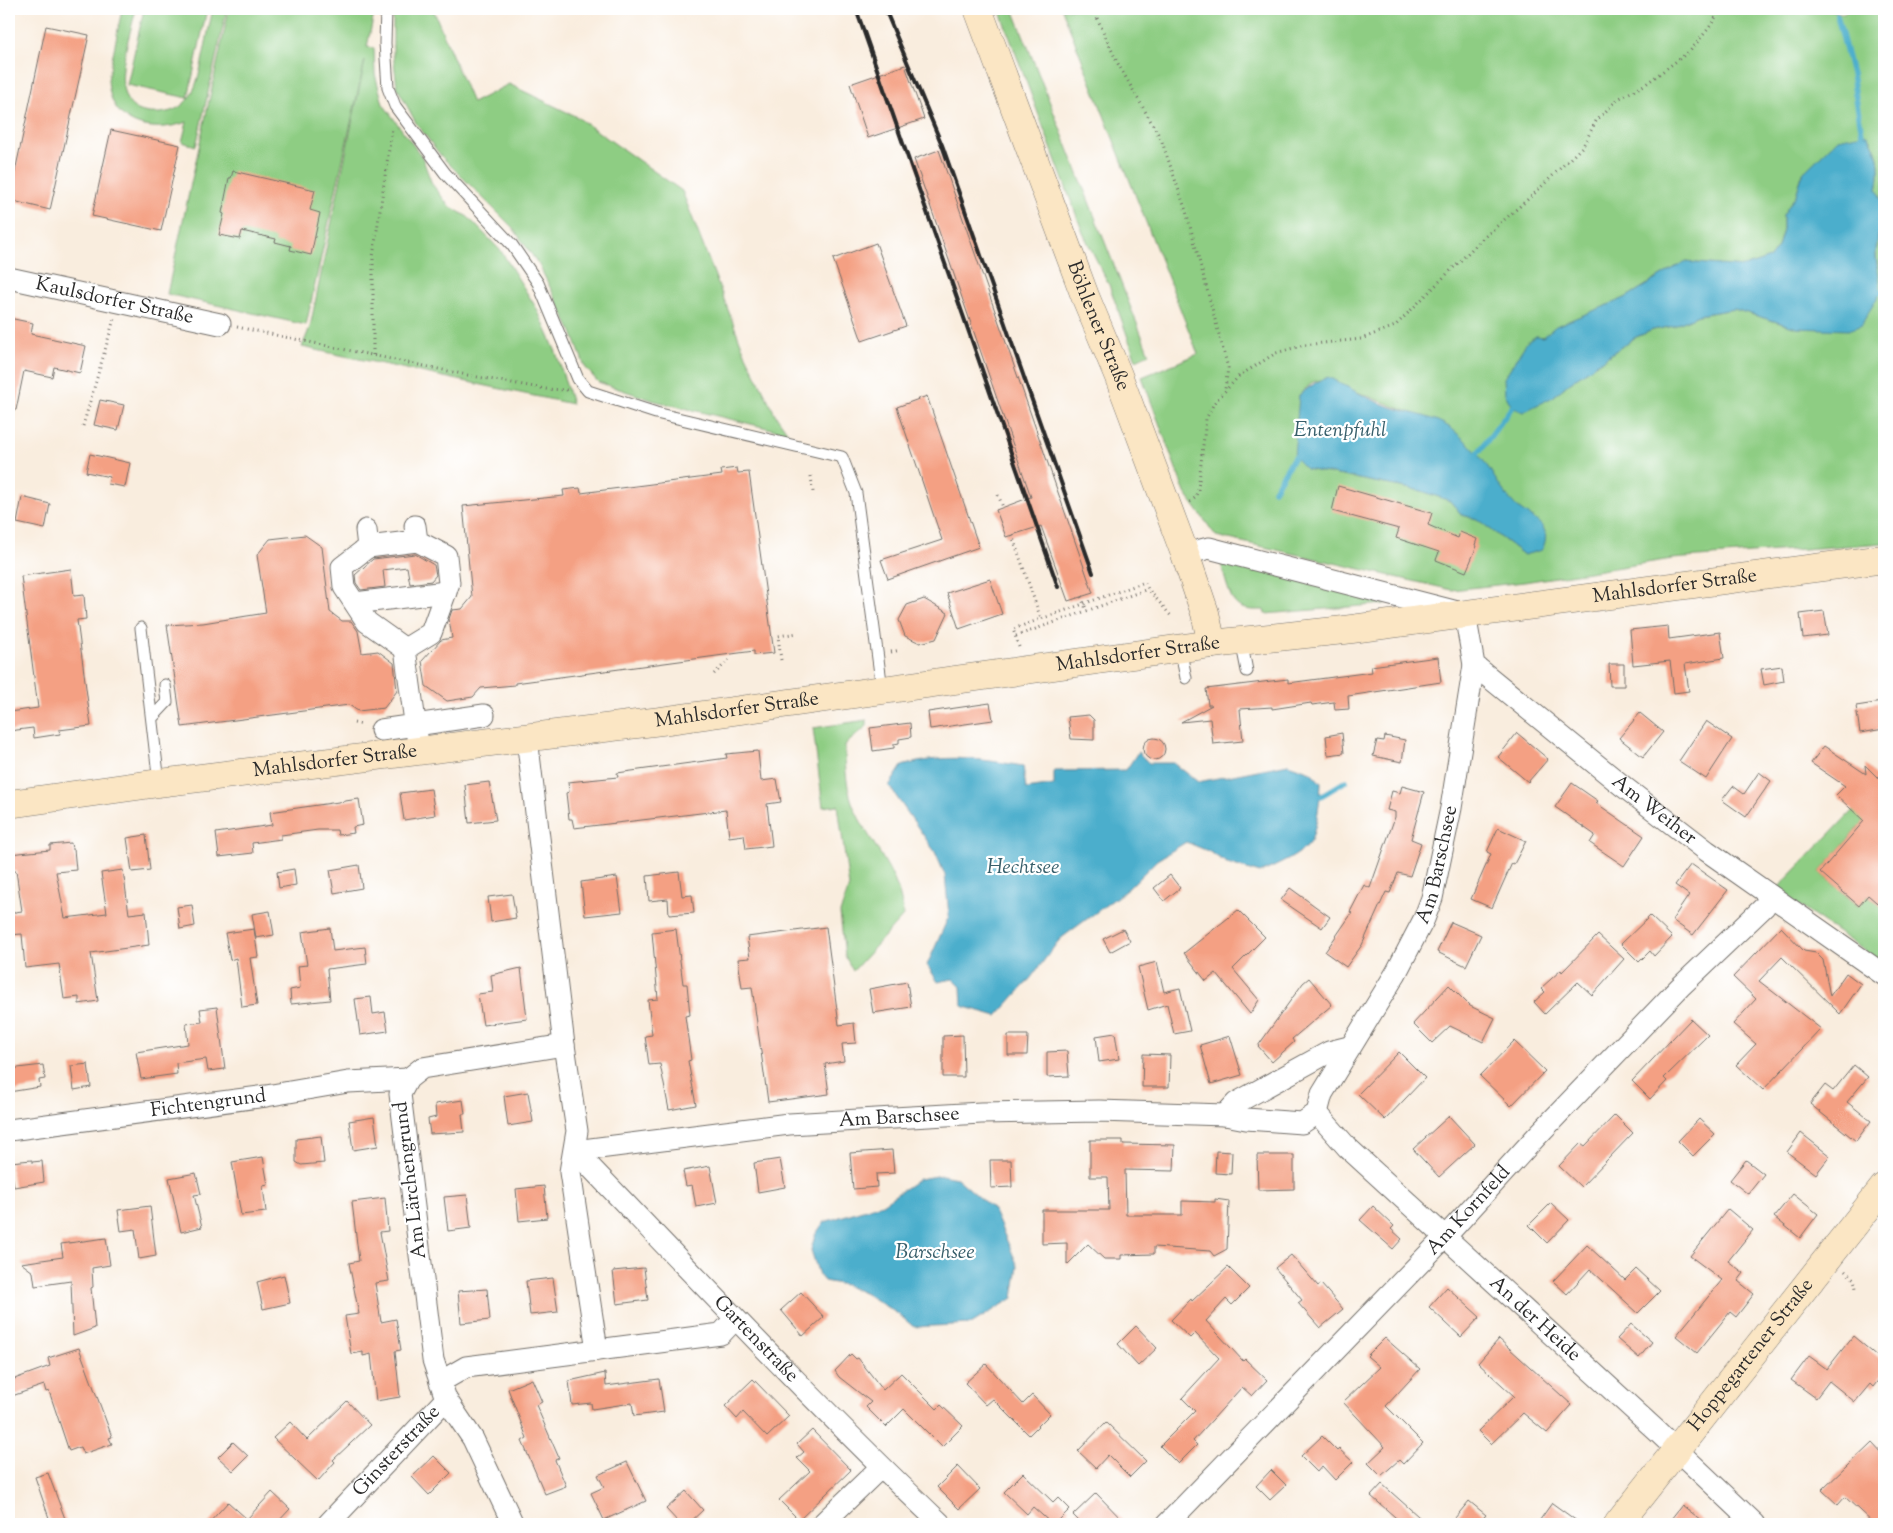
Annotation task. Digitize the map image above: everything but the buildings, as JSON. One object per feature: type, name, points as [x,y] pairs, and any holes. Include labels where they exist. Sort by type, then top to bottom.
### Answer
[{"type":"main road","name":"Böhlener Straße","points":[[978,9],[1085,296],[1118,375],[1186,554],[1205,613],[1212,644]]},
{"type":"main road","name":"Mahlsdorfer Straße","points":[[9,804],[159,783],[417,738],[527,738],[1180,648],[1344,630],[1884,559]]},
{"type":"main road","name":"Hoppegartener Straße","points":[[1618,1524],[1884,1187]]},
{"type":"street","name":"Kaulsdorfer Straße","points":[[9,278],[220,324]]},
{"type":"street","points":[[405,649],[431,633],[449,583],[446,556],[416,534],[367,539],[342,567],[344,588],[366,622],[405,649],[417,738]]},
{"type":"street","name":"Mahlsdorfer Straße","points":[[1186,554],[1209,548],[1465,614]]},
{"type":"street","points":[[355,603],[446,592]]},
{"type":"street","points":[[1465,614],[1474,665]]},
{"type":"street","name":"Am Weiher","points":[[1474,665],[1624,787],[1771,896],[1884,975]]},
{"type":"street","name":"Am Barschsee","points":[[575,1151],[789,1124],[972,1114],[1099,1111],[1225,1115],[1246,1119],[1302,1123],[1317,1113],[1322,1094],[1349,1046],[1410,948],[1432,898],[1451,808],[1474,665]]},
{"type":"street","points":[[381,730],[417,738],[484,715]]},
{"type":"street","points":[[527,738],[564,1045],[577,1131],[570,1172],[597,1350]]},
{"type":"street","name":"Am Kornfeld","points":[[1167,1524],[1444,1237],[1536,1137],[1687,980],[1764,907],[1771,896]]},
{"type":"street","name":"Am Lärchengrund","points":[[514,1524],[473,1439],[443,1390],[433,1360],[400,1094],[408,1079],[422,1068],[564,1045]]},
{"type":"street","points":[[1225,1115],[1236,1103],[1329,1052],[1349,1046]]},
{"type":"street","name":"Fichtengrund","points":[[9,1130],[266,1096],[348,1082],[408,1079]]},
{"type":"street","name":"An der Heide","points":[[1317,1113],[1347,1147],[1677,1449],[1755,1524]]},
{"type":"street","name":"Gartenstraße","points":[[575,1151],[881,1467],[941,1524]]},
{"type":"street","points":[[443,1390],[466,1368],[721,1334],[736,1319]]},
{"type":"street","name":"Ginsterstraße","points":[[328,1524],[443,1390]]},
{"type":"street","points":[[822,1524],[881,1467]]},
{"type":"lane","points":[[386,9],[385,43],[388,88],[395,106],[444,173],[512,245],[533,275],[553,315],[578,379],[588,391],[656,413],[842,457],[856,493],[882,689]]},
{"type":"lane","points":[[141,628],[159,783]]},
{"type":"lane","points":[[1241,640],[1247,671]]},
{"type":"lane","points":[[1180,648],[1186,678]]},
{"type":"lane","points":[[152,718],[167,702],[165,685]]},
{"type":"path","points":[[1093,9],[1117,62],[1161,139],[1186,211],[1228,368],[1225,390]]},
{"type":"path","points":[[1187,503],[1195,498],[1198,490],[1206,419],[1214,403],[1239,376],[1276,352],[1304,345],[1361,339],[1395,326],[1482,239],[1534,194],[1583,146],[1596,121],[1618,98],[1646,84],[1690,51],[1709,28],[1721,9]]},
{"type":"path","points":[[373,355],[373,257],[395,106]]},
{"type":"path","points":[[84,426],[119,302]]},
{"type":"path","points":[[220,324],[537,388],[588,391]]},
{"type":"path","points":[[811,476],[813,492]]},
{"type":"path","points":[[998,495],[1003,507]]},
{"type":"path","points":[[1012,535],[1041,619]]},
{"type":"path","points":[[1019,647],[1013,629],[1145,582],[1148,589],[1172,617]]},
{"type":"path","points":[[1016,636],[1148,589]]},
{"type":"path","points":[[1081,597],[1086,611]]},
{"type":"path","points":[[781,660],[778,636],[798,632]]},
{"type":"path","points":[[714,674],[728,660]]},
{"type":"path","points":[[1842,1269],[1854,1279],[1856,1288]]},
{"type":"green space","points":[[122,9],[136,9],[124,57],[122,75],[124,91],[130,103],[141,111],[160,113],[180,107],[190,96],[199,75],[213,9],[227,9],[196,146],[182,142],[187,122],[173,126],[146,126],[134,123],[116,107],[110,95],[108,80]]},
{"type":"green space","points":[[144,9],[207,9],[188,98],[127,85]]},
{"type":"green space","points":[[229,9],[375,9],[367,47],[374,48],[375,74],[383,104],[422,157],[432,184],[449,206],[468,217],[501,251],[537,309],[556,352],[572,404],[302,347],[310,327],[365,60],[306,325],[167,294]]},
{"type":"green space","points":[[393,9],[433,9],[472,103],[509,84],[577,117],[682,191],[744,351],[775,414],[788,433],[655,401],[598,382],[585,367],[572,332],[539,265],[513,228],[441,156],[416,123],[397,87],[393,53]]},
{"type":"green space","points":[[999,9],[1013,9],[1149,354],[1136,360],[1109,285],[1083,233]]},
{"type":"green space","points":[[1062,9],[1829,9],[1844,14],[1849,9],[1884,9],[1884,543],[1672,559],[1524,582],[1452,590],[1216,536],[1185,493],[1142,377],[1198,354]],"holes":[[[1868,135],[1877,155],[1879,175],[1877,190],[1882,198],[1883,211],[1876,252],[1880,292],[1866,314],[1821,328],[1797,328],[1734,309],[1698,315],[1674,326],[1653,330],[1634,338],[1569,383],[1553,397],[1536,336],[1543,337],[1625,298],[1684,262],[1744,267],[1770,258],[1778,247],[1783,229],[1783,215],[1796,195],[1803,172]],[[1329,378],[1357,392],[1450,428],[1491,472],[1501,491],[1522,513],[1534,518],[1524,555],[1477,519],[1462,515],[1450,501],[1422,491],[1306,469],[1299,395],[1313,382]]]},
{"type":"green space","points":[[1220,560],[1385,604],[1265,614],[1264,610],[1250,610],[1237,605],[1231,597]]},
{"type":"green space","points":[[867,720],[867,726],[845,745],[848,788],[856,812],[892,875],[901,902],[903,916],[853,971],[845,956],[840,913],[849,887],[838,805],[823,807],[813,728]]},
{"type":"green space","points":[[1884,778],[1884,798],[1820,872],[1858,906],[1868,895],[1884,909],[1884,964],[1776,890]]},
{"type":"water","points":[[1862,134],[1868,135],[1877,155],[1879,175],[1877,190],[1882,205],[1882,212],[1876,251],[1880,290],[1862,325],[1848,330],[1797,328],[1734,309],[1698,315],[1674,326],[1653,330],[1634,338],[1569,383],[1553,397],[1523,412],[1512,407],[1505,394],[1504,378],[1527,342],[1536,336],[1543,337],[1556,326],[1625,298],[1684,262],[1744,267],[1770,258],[1778,247],[1783,229],[1783,215],[1796,195],[1803,173],[1838,139]]},
{"type":"water","name":"Entenpfuhl","points":[[1328,377],[1377,402],[1432,419],[1452,429],[1482,459],[1515,505],[1543,528],[1545,541],[1542,550],[1524,555],[1477,519],[1462,515],[1450,501],[1422,491],[1306,469],[1294,457],[1299,395],[1315,383]]},
{"type":"water","name":"Hechtsee","points":[[1138,752],[1149,763],[1174,763],[1198,782],[1288,764],[1311,772],[1321,783],[1316,822],[1310,842],[1294,856],[1260,873],[1227,863],[1208,851],[1186,842],[1157,860],[1129,888],[1060,939],[1030,979],[997,1016],[962,1006],[961,987],[953,979],[938,982],[927,965],[949,916],[945,875],[935,852],[889,786],[902,766],[948,758],[977,759],[1023,766],[1026,789],[1054,785],[1054,771],[1126,770]]},
{"type":"water","name":"Barschsee","points":[[942,1175],[957,1178],[993,1209],[1018,1266],[1013,1298],[971,1324],[914,1327],[898,1314],[866,1294],[845,1285],[824,1281],[819,1275],[811,1250],[815,1235],[824,1222],[882,1204],[919,1179]]},
{"type":"waterway","points":[[1837,15],[1852,74],[1862,134]]},
{"type":"waterway","points":[[1478,453],[1512,407]]},
{"type":"waterway","points":[[1274,490],[1294,457]]},
{"type":"waterway","points":[[1321,796],[1346,781]]},
{"type":"railway","points":[[856,9],[1058,587]]},
{"type":"railway","points":[[885,9],[942,145],[1093,573]]}]
